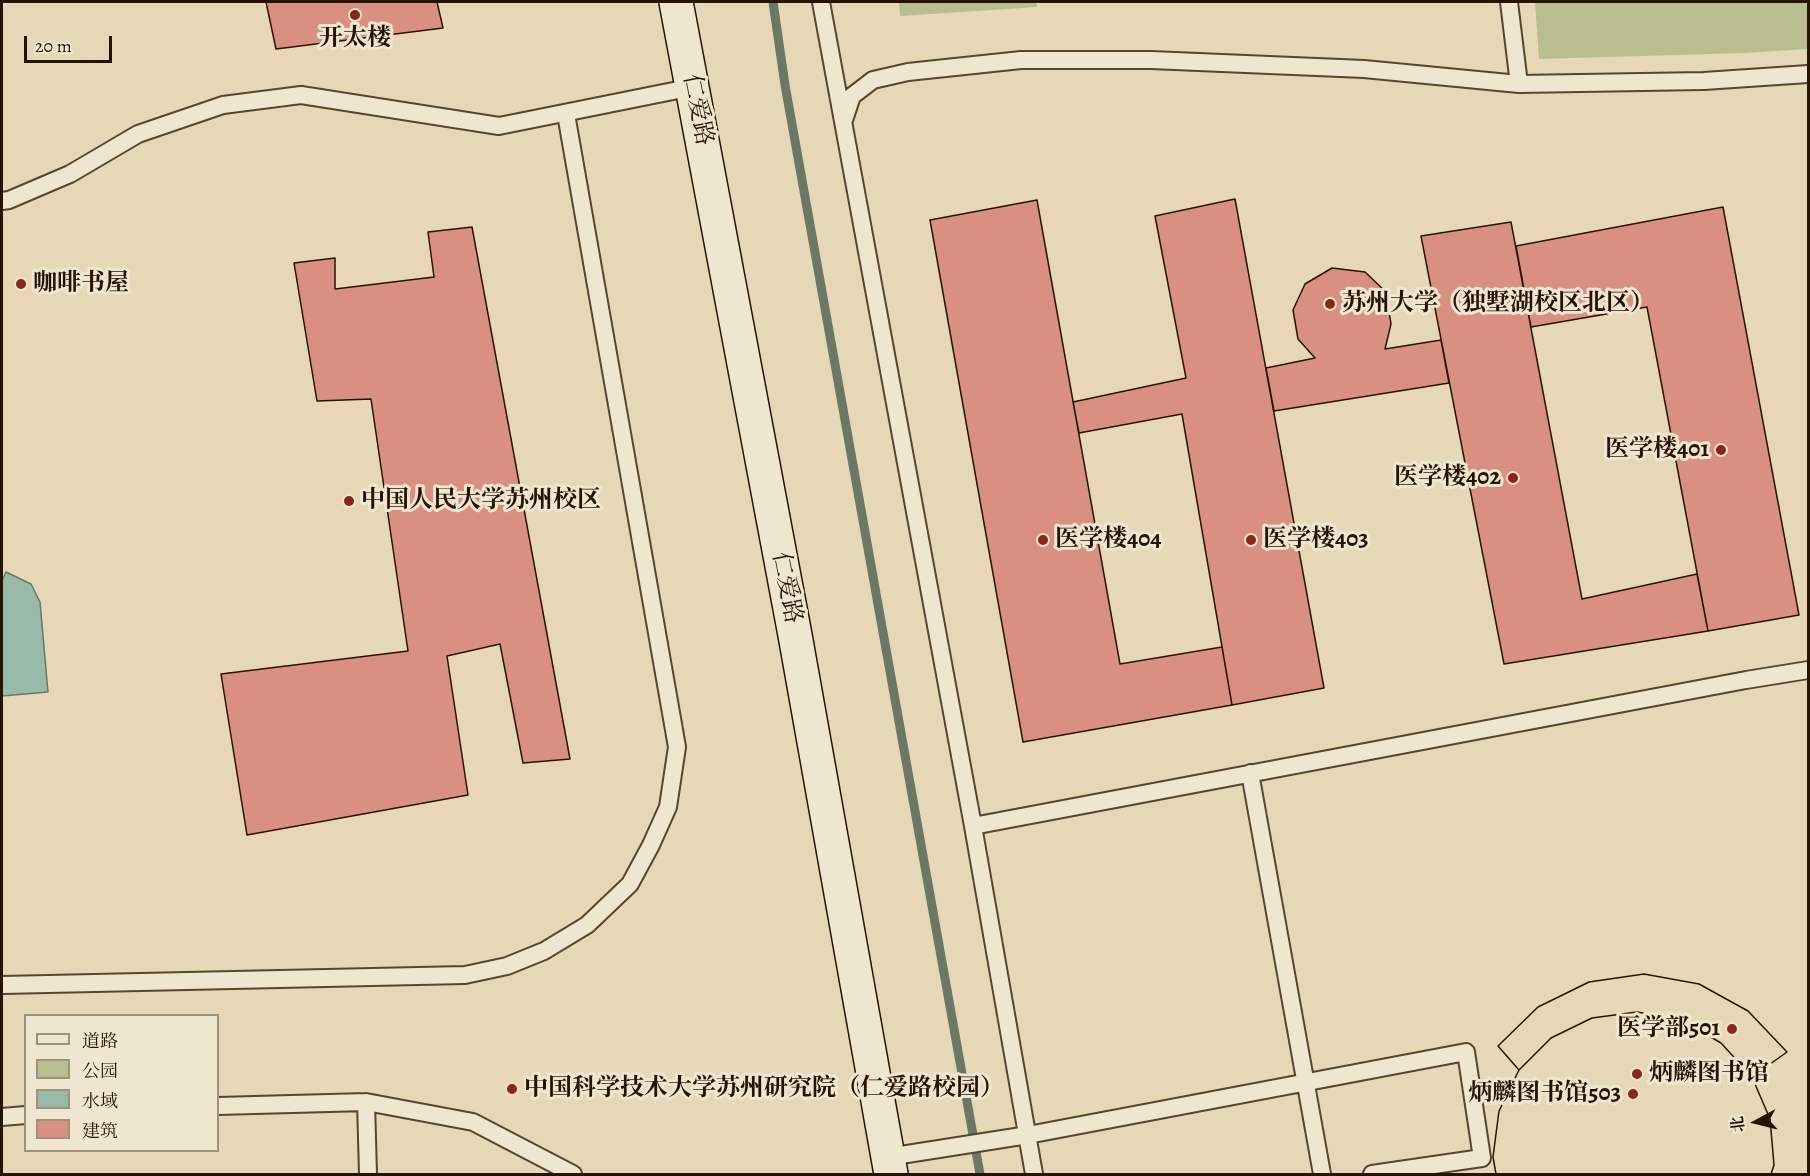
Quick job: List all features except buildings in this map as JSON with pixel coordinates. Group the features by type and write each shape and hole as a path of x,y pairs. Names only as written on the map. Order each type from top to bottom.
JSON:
{"main road":[{"name":"仁爱路","path":"676,2 795,635 889,1166"}],"lane":[{"path":"821,2 973,826 1034,1174"},
{"path":"1509,2 1519,84"},
{"path":"843,124 852,96 873,80 908,72 1021,60 1151,60 1364,69 1519,84 1704,81 1809,74"},
{"path":"2,201 70,174 138,134 223,105 301,95 499,126 693,87"},
{"path":"2,986 465,975 507,966 544,951 587,924 630,884 668,807 677,747 566,114"},
{"path":"973,826 1734,682 1809,670"},
{"path":"1250,773 1322,1174"},
{"path":"889,1166 955,1146 1028,1135 1466,1052 1482,1158 1372,1174"},
{"path":"219,1106 366,1102 473,1122 573,1174"},
{"path":"366,1102 368,1174"},
{"path":"2,1117 24,1115"}],"green space":[{"path":"899,2 1036,2 1037,7 900,16"},
{"path":"1535,2 1808,2 1808,49 1539,59"}],"water":[{"path":"6,572 31,584 40,602 48,692 2,696 2,581"}],"waterway":[{"path":"773,2 785,85 980,1174"}],"place":[{"name":"开太楼","path":"355,15"},
{"name":"咖啡书屋","path":"21,284"},
{"name":"苏州大学（独墅湖校区北区）","path":"1330,304"},
{"name":"医学楼401","path":"1721,450"},
{"name":"医学楼402","path":"1513,478"},
{"name":"中国人民大学苏州校区","path":"349,501"},
{"name":"医学楼404","path":"1043,540"},
{"name":"医学楼403","path":"1251,540"},
{"name":"医学部501","path":"1732,1029"},
{"name":"炳麟图书馆","path":"1637,1074"},
{"name":"中国科学技术大学苏州研究院（仁爱路校园）","path":"512,1089"},
{"name":"炳麟图书馆503","path":"1633,1094"}]}
